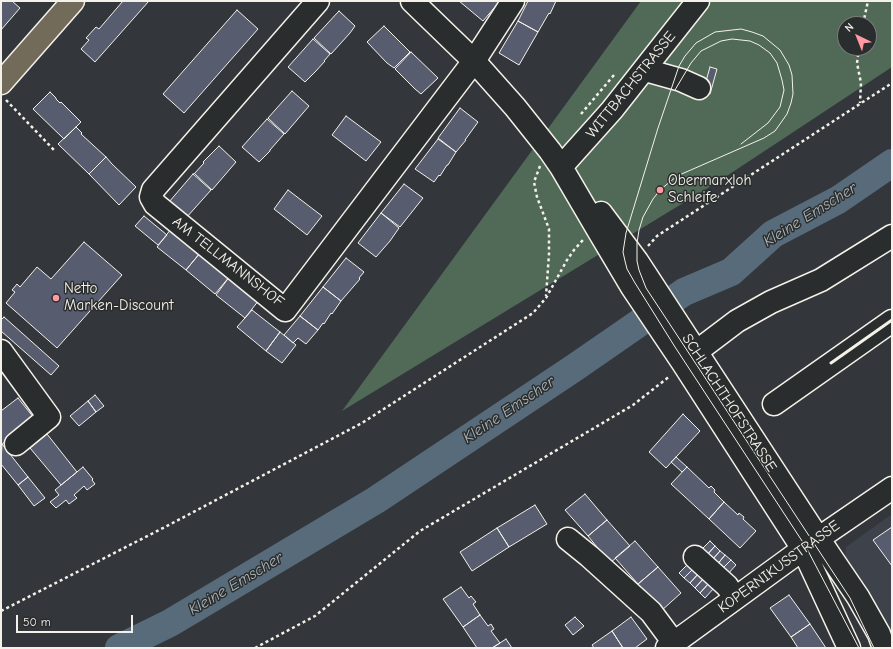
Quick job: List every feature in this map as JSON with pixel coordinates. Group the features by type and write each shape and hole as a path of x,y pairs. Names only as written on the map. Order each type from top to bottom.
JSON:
{"main road":[{"path":"1,83 73,1"}],"street":[{"name":"AM TELLMANNSHOF","path":"318,1 152,190 151,197 155,204 285,310 474,61"},
{"name":"SCHLACHTHOFSTRASSE","path":"412,1 474,61 515,107 556,159 594,203 685,351 810,544 858,597 885,638"},
{"path":"474,61 513,1"},
{"name":"WITTBACHSTRASSE","path":"556,159 612,110 698,1"},
{"path":"645,70 681,80 699,88"},
{"name":"SCHLACHTHOFSTRASSE","path":"556,159 598,230 639,274"},
{"path":"685,351 771,302 821,280 892,236"},
{"path":"774,404 892,321"},
{"path":"1,351 49,417 16,444"},
{"name":"KOPERNIKUSSTRASSE","path":"671,646 810,544 892,488"},
{"path":"568,539 651,612 671,646"},
{"name":"SCHLACHTHOFSTRASSE","path":"810,544 849,648"},
{"path":"695,557 726,586 735,598"}],"path":[{"path":"865,16 868,1"},
{"path":"857,56 856,63 861,83 860,104"},
{"path":"639,274 657,236 892,83"},
{"path":"1,95 54,150"},
{"path":"546,298 549,229 536,196 534,182 538,169 556,159"},
{"path":"1,611 165,527 362,423 534,313 546,298 574,250 583,240 598,230"},
{"path":"255,648 315,616 420,531 633,405 673,374 685,351"}],"shaded area":[{"path":"892,514 892,636 845,557 846,547"}],"green space":[{"path":"641,1 892,1 892,67 716,183 342,411"}],"building":[{"path":"1,1 12,1 20,8 1,30"},
{"path":"123,1 149,1 95,62 81,49 89,40 86,38 96,27 99,29"},
{"path":"459,1 500,1 483,21"},
{"path":"528,1 556,1 550,14 549,13 538,32 518,21"},
{"path":"237,10 258,29 184,113 163,94"},
{"path":"339,11 355,26 331,54 314,38"},
{"path":"518,21 538,32 519,65 499,53"},
{"path":"384,26 410,52 394,68 387,63 367,42"},
{"path":"313,39 330,54 305,82 288,67"},
{"path":"411,52 438,78 421,94 395,69"},
{"path":"710,67 717,69 710,94 703,92"},
{"path":"292,91 309,106 285,134 268,118"},
{"path":"50,92 81,122 64,139 33,109"},
{"path":"460,108 478,122 456,152 438,138"},
{"path":"346,116 381,142 366,161 332,135"},
{"path":"267,119 284,134 259,162 242,147"},
{"path":"76,127 82,133 81,134 106,157 89,174 58,144"},
{"path":"438,139 456,152 440,176 439,175 434,182 415,169"},
{"path":"219,146 236,162 212,190 194,173"},
{"path":"106,157 136,187 119,205 89,174"},
{"path":"193,174 211,190 186,218 169,202"},
{"path":"404,184 423,198 400,227 381,213"},
{"path":"288,190 322,216 307,235 274,209"},
{"path":"381,213 399,228 376,257 358,243"},
{"path":"144,216 167,235 158,245 135,226"},
{"path":"171,229 200,253 186,270 157,247"},
{"name":"Netto Marken-Discount","path":"84,242 122,275 57,348 6,303 15,292 12,290 17,284 20,287 37,267 51,279"},
{"path":"200,253 230,276 215,294 186,270"},
{"path":"346,258 364,272 359,278 360,279 341,301 323,287"},
{"path":"230,276 259,300 245,318 216,295"},
{"path":"323,287 341,301 318,330 300,316"},
{"path":"252,310 280,332 266,351 237,327"},
{"path":"300,316 318,330 306,344 298,338 293,343 284,335"},
{"path":"4,317 59,366 51,375 1,331 1,320"},
{"path":"280,332 296,345 282,363 266,351"},
{"path":"95,395 104,406 96,412 88,401"},
{"path":"18,398 34,418 1,445 1,411"},
{"path":"88,401 96,412 79,426 70,416"},
{"path":"683,414 700,431 666,468 649,452"},
{"path":"47,434 77,472 61,485 30,448"},
{"path":"2,444 28,477 18,485 1,464"},
{"path":"676,457 687,467 682,472 671,462"},
{"path":"83,467 93,479 92,480 95,484 87,490 84,486 74,495 77,498 69,504 66,500 56,508 50,502 59,495 55,490"},
{"path":"687,467 709,488 711,486 715,490 714,492 724,502 709,519 671,484"},
{"path":"28,477 45,498 34,506 18,485"},
{"path":"585,494 607,520 588,536 565,510"},
{"path":"724,502 738,515 739,513 744,517 743,519 756,531 740,548 709,519"},
{"path":"535,505 547,524 509,547 497,528"},
{"path":"607,520 630,546 610,563 588,536"},
{"path":"892,527 892,566 873,540"},
{"path":"497,528 509,547 472,571 460,552"},
{"path":"635,541 658,567 638,584 615,558"},
{"path":"710,541 715,546 706,556 700,551"},
{"path":"715,546 720,551 711,561 706,556"},
{"path":"720,551 725,555 716,566 711,561"},
{"path":"725,555 731,560 721,570 716,566"},
{"path":"731,560 736,565 727,575 721,570"},
{"path":"688,564 694,568 684,578 679,573"},
{"path":"658,567 681,593 661,611 638,584"},
{"path":"694,568 699,573 690,583 684,578"},
{"path":"699,573 704,578 695,588 690,583"},
{"path":"704,578 709,583 700,593 695,588"},
{"path":"709,583 714,588 705,598 700,593"},
{"path":"461,587 469,598 471,596 476,602 473,604 480,615 463,627 443,599"},
{"path":"789,595 810,624 791,637 770,608"},
{"path":"480,615 488,626 491,624 494,629 491,631 500,643 492,648 477,648 463,627"},
{"path":"575,617 584,626 573,635 565,625"},
{"path":"631,617 647,639 635,648 623,648 612,631"},
{"path":"810,624 826,648 798,648 791,637"},
{"path":"612,631 623,648 594,648 592,645"},
{"path":"506,639 512,648 492,648 500,643"}],"waterway":[{"name":"Kleine Emscher","path":"119,648 170,623 376,500 574,368 684,292 731,272 773,234 838,200 892,163"}],"tram line":[{"path":"859,648 806,547 675,347 635,283 627,269 625,261 623,252 626,233 658,128 679,66 696,43 715,32 741,29 752,32 763,36 780,50 789,65 792,75 793,94 791,103 787,114 775,131 764,138 677,176 660,190 643,217 639,230 637,243 637,261 639,270 646,288 850,598 874,648"},
{"path":"675,90 691,63 701,51 721,41 732,39 750,41 759,45 770,53 777,63 784,90 780,107 768,123 741,144"}],"railway":[{"path":"831,363 892,320"}],"place":[{"name":"Obermarxloh Schleife","path":"660,190"},
{"name":"Netto Marken-Discount","path":"56,298"}]}
